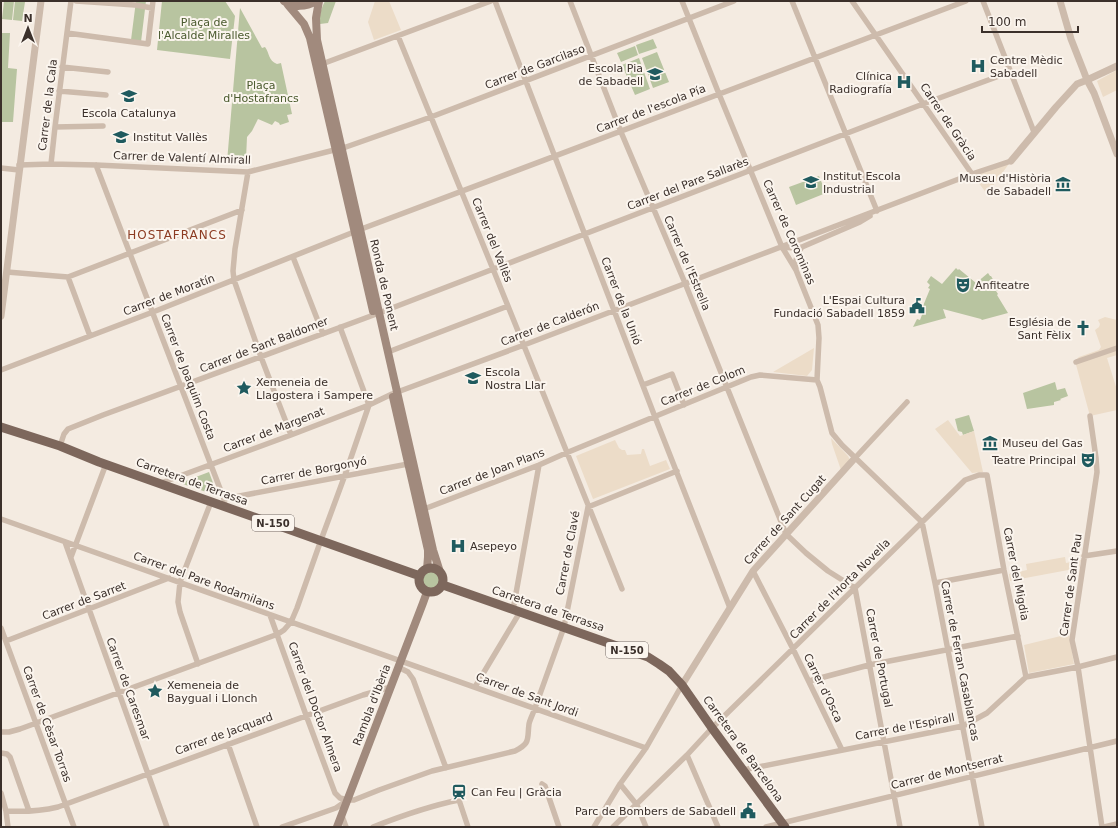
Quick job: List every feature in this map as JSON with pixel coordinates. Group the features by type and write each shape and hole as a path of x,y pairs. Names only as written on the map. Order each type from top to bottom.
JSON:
{"main road":[{"path":"286,3 296,6 305,6 316,1"},
{"name":"Ronda de Ponent","path":"319,1 315,25 338,150"},
{"name":"Ronda de Ponent","path":"286,3 304,24 308,32 338,150 395,393 440,572"},
{"name":"Ronda de Ponent","path":"376,314 388,352 408,464 428,550 428,557 423,572"},
{"name":"Carretera de Terrassa","path":"1,427 60,446 211,502 225,503 321,540 423,572"},
{"path":"433,569 440,572 443,579 443,585 437,591 428,592 423,590 420,585 423,572 433,569"},
{"name":"Carretera de Terrassa","path":"443,585 648,657 669,671 682,685"},
{"name":"Rambla d'Ibèria","path":"338,827 399,664 428,592"},
{"name":"Carretera de Barcelona","path":"682,685 783,825"}],"street":[{"path":"1,316 41,1"},
{"name":"Carrer de la Cala","path":"51,164 71,1"},
{"path":"76,1 136,5 152,8"},
{"path":"67,33 148,44 153,1"},
{"path":"322,64 491,1"},
{"name":"Carrer de la Unió","path":"495,1 554,157 730,608"},
{"name":"Carrer de l'Estrella","path":"570,1 621,132 728,387 786,534"},
{"name":"Carrer de Corominas","path":"682,1 782,247 796,270 818,325 819,338 817,380"},
{"name":"Carrer de Garcilaso","path":"338,150 431,117 734,1"},
{"path":"792,1 877,211"},
{"name":"Carrer de Gràcia","path":"852,1 972,174"},
{"name":"Carrer de l'escola Pía","path":"343,237 966,1"},
{"path":"983,1 1034,132"},
{"path":"1060,1 1071,39 1087,80 1094,93 1117,154"},
{"name":"Carrer del Vallès","path":"398,36 622,589"},
{"path":"1011,161 1034,132 1077,84 1117,66"},
{"path":"62,67 108,72"},
{"name":"Carrer del Pare Sallarès","path":"376,314 1010,72"},
{"path":"59,91 106,95"},
{"path":"55,127 103,126"},
{"name":"Carrer de Valentí Almirall","path":"1,168 19,168 51,164 248,172 338,150"},
{"name":"Carrer de Calderón","path":"395,393 972,174 1011,161"},
{"name":"Carrer de Joaquim Costa","path":"96,165 225,503"},
{"path":"248,172 235,248 233,271 234,280 261,357 291,435"},
{"path":"7,272 66,277 242,210"},
{"name":"Carrer de Calderón","path":"782,247 802,247 860,222 877,211"},
{"name":"Carrer de Moratín","path":"1,370 343,237"},
{"path":"796,270 798,253 802,247"},
{"path":"293,256 323,334"},
{"path":"66,277 90,336"},
{"path":"388,352 508,306"},
{"name":"Carrer de Sant Baldomer","path":"60,446 64,434 68,429 376,314"},
{"path":"1,732 9,732 36,723 278,634 291,622 345,476 369,405 340,327"},
{"path":"1076,362 1117,348"},
{"path":"643,385 672,374 684,405"},
{"name":"Carrer de Colom","path":"566,452 751,377 760,375 817,380"},
{"path":"817,380 832,433 855,458 922,522"},
{"name":"Carrer de Margenat","path":"161,483 369,405 395,393"},
{"name":"Carrer de Sant Cugat","path":"682,685 753,571 906,402"},
{"name":"Carrer de Sant Pau","path":"1090,416 1097,472 1072,640 1078,667 1103,827"},
{"name":"Carrer de Joan Plans","path":"424,509 538,465 566,452"},
{"path":"71,557 106,464"},
{"name":"Carrer de Borgonyó","path":"225,503 345,476 408,464"},
{"path":"475,687 516,611 538,465"},
{"path":"588,507 677,471"},
{"name":"Carrer de l'Horta Novella","path":"613,827 637,805 712,728 964,480 979,475 987,475"},
{"name":"Carrer del Migdia","path":"987,475 1004,570 1026,677"},
{"path":"198,664 178,602 180,582 211,502"},
{"name":"Carrer de Clavé","path":"446,768 515,751 523,748 528,742 530,720 564,628 588,507"},
{"name":"Carrer del Pare Rodamilans","path":"1,519 291,622 399,664"},
{"name":"Carrer de Ferran Casablancas","path":"922,522 982,827"},
{"path":"786,534 828,571 855,588"},
{"name":"Carrer de Caresmar","path":"65,542 167,827"},
{"path":"1084,556 1117,551"},
{"path":"935,583 1004,570"},
{"name":"Carrer d'Osca","path":"753,571 842,750"},
{"name":"Carrer de Sarret","path":"6,641 170,578"},
{"name":"Carrer de Portugal","path":"855,588 900,827"},
{"name":"Carrer del Doctor Almera","path":"270,615 335,793 340,798 348,800"},
{"name":"Carrer de Cèsar Torras","path":"1,628 74,827"},
{"path":"809,681 869,664 1018,636"},
{"path":"1026,677 1078,667 1117,657"},
{"path":"282,827 336,808 348,800 354,800 432,771 446,768 413,679 399,664"},
{"name":"Carrer de Sant Jordi","path":"399,664 475,687 646,748"},
{"name":"Carrer de l'Espirall","path":"743,770 963,726 987,713 1026,677"},
{"path":"594,827 620,784 646,748 682,685"},
{"name":"Carrer de Jacquard","path":"6,811 29,811 51,808 65,804 306,715 391,687"},
{"name":"Carrer de Montserrat","path":"766,827 783,825 972,776 1117,741"},
{"path":"228,744 257,827"},
{"path":"1,753 7,754 10,757 29,811"},
{"path":"687,755 718,827"},
{"path":"542,784 545,786 559,827"},
{"path":"620,784 637,805 646,827"},
{"path":"1,793 6,811 8,827"},
{"path":"373,827 436,805 459,800 468,827"},
{"path":"342,816 346,827"},
{"path":"1103,827 1117,824"}],"green space":[{"path":"4,1 14,1 12,20 2,19"},
{"path":"15,1 25,2 22,21 13,20"},
{"path":"136,1 146,1 141,42 131,40"},
{"name":"Plaça de l'Alcalde Miralles","path":"162,1 225,1 235,16 230,59 157,50"},
{"path":"325,1 336,1 328,23 320,24 322,7"},
{"name":"Plaça d'Hostafrancs","path":"240,8 262,48 265,47 274,62 277,64 281,63 292,114 287,115 289,122 280,125 275,121 272,125 258,119 247,137 246,159 227,162"},
{"path":"1,33 10,33 8,68 17,69 13,122 1,122"},
{"path":"653,39 657,48 639,54 636,45"},
{"path":"635,46 638,55 621,62 617,53"},
{"path":"657,52 669,82 653,88 642,58"},
{"path":"639,58 650,89 635,95 622,65"},
{"path":"819,176 826,193 796,205 789,187"},
{"path":"956,268 976,283 988,273 999,290 996,291 998,294 997,295 1008,313 982,320 943,309 946,318 913,327 917,319 920,320 925,307 923,306 930,289 928,288 930,285 927,282 931,276 942,284"},
{"path":"1055,382 1057,390 1065,388 1068,396 1054,402 1054,405 1027,409 1023,393"},
{"path":"969,415 974,431 963,435 962,432 958,431 955,419"},
{"path":"209,472 216,491 215,495 180,483"},
{"path":"431,569 440,572 443,581 440,590 431,593 422,590 419,581 422,572"}],"shaded area":[{"path":"375,1 389,1 401,30 374,40 368,22"},
{"path":"1117,70 1117,90 1103,97 1097,81"},
{"path":"1011,161 987,194 972,174"},
{"path":"1105,317 1117,320 1117,355 1107,358 1117,390 1117,410 1090,416 1075,361 1079,357 1099,350 1101,347 1095,330 1100,324 1098,320"},
{"path":"814,348 812,370 807,376 773,372"},
{"path":"948,420 960,436 974,431 983,472 972,473 935,429"},
{"path":"831,438 850,460 841,470 832,444"},
{"path":"615,440 619,448 625,450 627,455 641,454 642,449 644,449 650,466 666,460 670,469 593,499 576,456"},
{"path":"1065,557 1066,563 1081,560 1079,568 1010,581 1009,574 1027,570 1026,564"},
{"path":"1069,634 1074,664 1029,673 1024,645"}],"place":[{"name":"Centre Mèdic Sabadell","path":"978,66"},
{"name":"Escola Pia de Sabadell","path":"655,74"},
{"name":"Clínica Radiografía","path":"904,82"},
{"name":"Escola Catalunya","path":"129,96"},
{"name":"Institut Vallès","path":"121,137"},
{"name":"Institut Escola Industrial","path":"811,182"},
{"name":"Museu d'Història de Sabadell","path":"1063,184"},
{"name":"Anfiteatre","path":"963,285"},
{"name":"L'Espai Cultura Fundació Sabadell 1859","path":"917,306"},
{"name":"Església de Sant Fèlix","path":"1083,328"},
{"name":"Escola Nostra Llar","path":"473,378"},
{"name":"Xemeneia de Llagostera i Sampere","path":"244,388"},
{"name":"Museu del Gas","path":"990,443"},
{"name":"Teatre Principal","path":"1088,460"},
{"name":"Asepeyo","path":"458,546"},
{"name":"Xemeneia de Baygual i Llonch","path":"155,691"},
{"name":"Can Feu | Gràcia","path":"459,792"},
{"name":"Parc de Bombers de Sabadell","path":"748,811"}],"district":[{"name":"HOSTAFRANCS","path":"177,235"}]}
